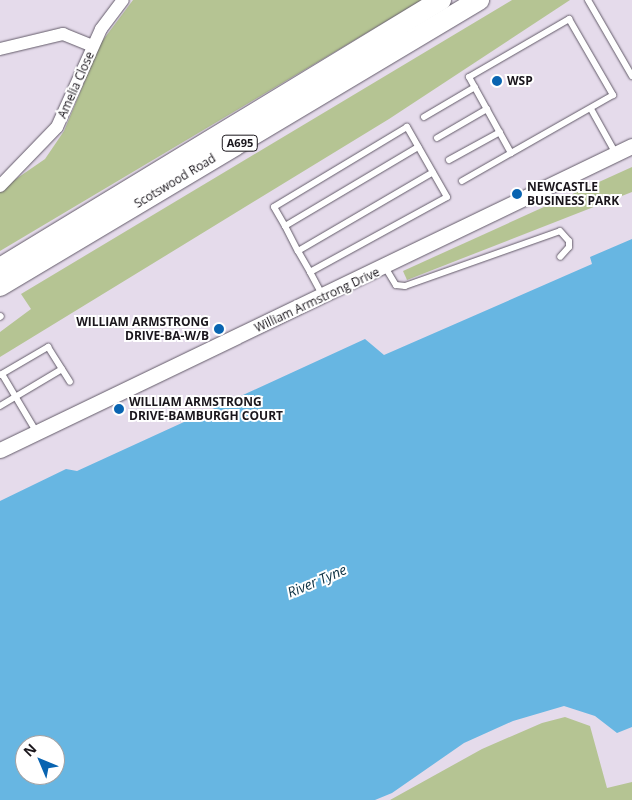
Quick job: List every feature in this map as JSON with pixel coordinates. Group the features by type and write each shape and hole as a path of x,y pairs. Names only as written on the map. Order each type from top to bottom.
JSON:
{"main road":[{"name":"Scotswood Road","path":"0,268 441,0"},
{"name":"Scotswood Road","path":"0,286 479,0"}],"street":[{"name":"Amelia Close","path":"0,186 56,127 101,29 123,0"},
{"path":"0,50 63,34 94,46"},
{"name":"William Armstrong Drive","path":"0,450 385,267 632,146"}],"lane":[{"path":"588,0 632,76"},
{"path":"462,181 613,95 569,19 470,77 511,153"},
{"path":"424,117 475,87"},
{"path":"437,138 487,109"},
{"path":"591,109 616,155"},
{"path":"310,272 447,197 407,127 278,202 274,207 322,296"},
{"path":"449,160 500,132"},
{"path":"284,226 418,148"},
{"path":"298,251 433,172"},
{"path":"385,267 396,285 405,286 560,231 569,241 569,247 560,257"},
{"path":"37,433 1,374 48,347 70,382"},
{"path":"0,406 62,369"}],"green space":[{"path":"133,0 422,0 0,251 0,190 45,159 64,131 100,44"},
{"path":"512,0 570,0 389,119 0,357 0,332 31,309 21,294"},
{"path":"632,167 632,192 407,280 403,271"},
{"path":"565,717 590,726 607,788 632,782 632,800 390,800 482,749 542,723"}],"water":[{"name":"River Tyne","path":"632,239 632,727 617,733 595,716 564,706 513,721 464,743 392,793 375,800 0,800 0,501 66,469 77,471 365,339 384,355 592,264 590,257"}],"place":[{"name":"WSP","path":"497,81"},
{"name":"NEWCASTLE BUSINESS PARK","path":"517,194"},
{"name":"WILLIAM ARMSTRONG DRIVE-BA-W/B","path":"219,329"},
{"name":"WILLIAM ARMSTRONG DRIVE-BAMBURGH COURT","path":"119,409"}]}
